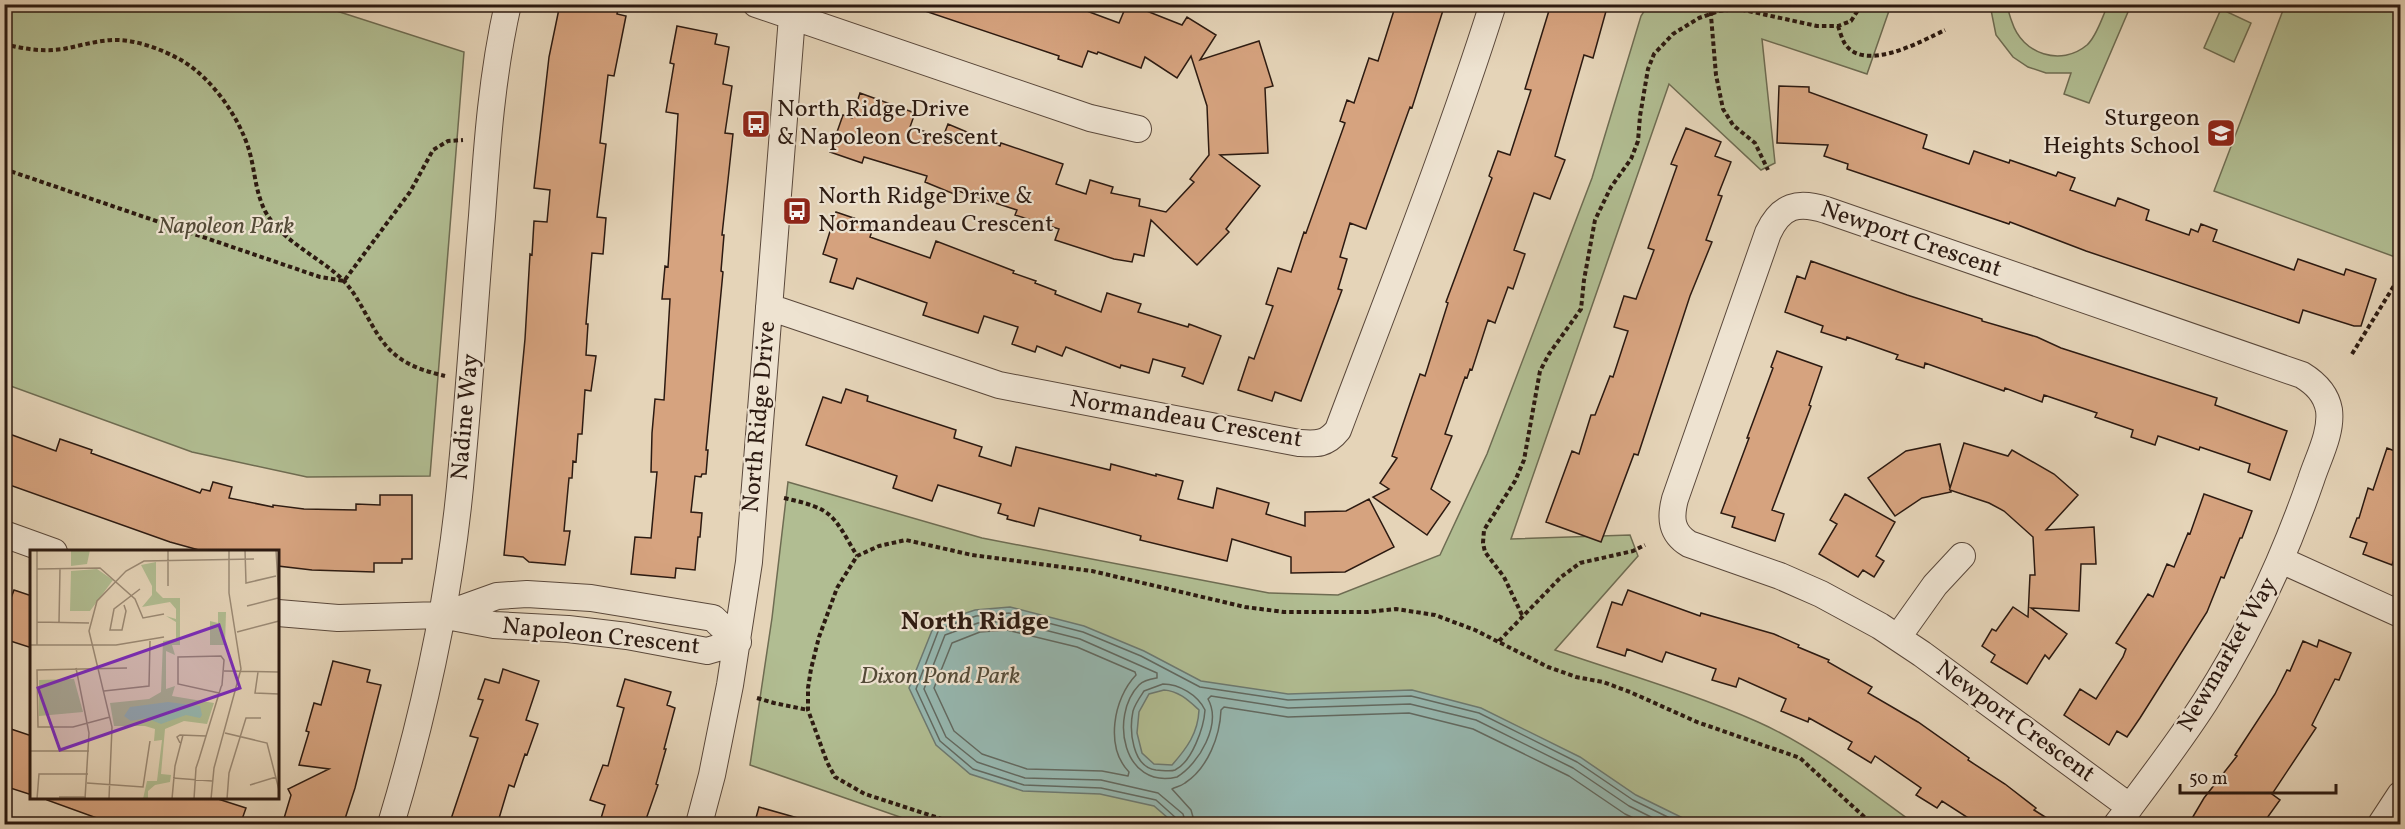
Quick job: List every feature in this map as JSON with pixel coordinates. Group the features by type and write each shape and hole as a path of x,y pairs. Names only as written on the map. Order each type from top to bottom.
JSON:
{"street":[{"name":"Nadine Way","path":"391,825 413,746 454,544 490,109 508,4"},
{"path":"756,4 793,11 1090,118 1138,129"},
{"name":"Normandeau Crescent","path":"769,307 999,385 1299,443 1317,444 1329,441 1338,430 1429,189 1462,101 1493,4"},
{"name":"North Ridge Drive","path":"699,825 712,775 738,642 749,562 793,11"},
{"name":"Newport Crescent","path":"2124,816 1898,638 1862,615 1802,586 1681,539 1672,522 1675,500 1768,233 1777,216 1794,206 1826,210 2302,375 2317,386 2325,398 2329,424 2281,560"},
{"path":"4,534 48,550"},
{"path":"1898,638 1935,585 1962,556"},
{"name":"Newmarket Way","path":"2124,816 2178,743 2221,675 2259,607 2281,560 2400,614"},
{"name":"Napoleon Crescent","path":"279,613 347,618 441,615 497,596 527,594 591,598 713,618 738,642"},
{"path":"2381,825 2400,795"}],"path":[{"path":"1710,4 1718,93 1722,109 1733,125 1755,143 1768,170"},
{"path":"1522,615 1509,584 1485,552 1484,530 1515,481 1524,459 1540,371 1581,309 1595,220 1611,187 1631,159 1638,141 1640,116 1651,60 1660,45 1673,34 1710,14 1739,9 1818,26 1838,26 1851,21 1862,4"},
{"path":"1838,26 1845,43 1864,56 1890,53 1945,30"},
{"path":"4,44 47,51 113,40 160,50 183,61 204,78 233,115 249,150 258,194 266,213 297,244 344,281 380,339 392,352 408,364 445,376"},
{"path":"344,281 410,192 433,150 448,141 463,140"},
{"path":"4,169 320,277 344,281"},
{"path":"2352,354 2400,276"},
{"path":"783,498 814,505 825,511 836,520 856,556"},
{"path":"957,825 865,794 836,777 826,762 808,710 808,688 819,637 837,588 856,556 879,546 906,540 972,555 1101,573 1245,608 1284,612 1368,612 1396,609 1435,615 1498,641 1548,667 1576,677 1603,682 1697,723 1800,758 1872,825"},
{"path":"1498,641 1561,576 1580,563 1646,545"},
{"path":"757,698 808,710"}],"green space":[{"name":"Napoleon Park","path":"5,5 318,5 464,52 430,476 307,477 192,452 5,384"},
{"name":"Dixon Pond Park","path":"1648,5 1891,5 1867,74 1762,39 1775,163 1761,170 1669,84 1511,539 1630,535 1638,556 1555,650 1682,693 1779,732 1858,782 1915,824 920,824 750,765 772,618 788,482 982,538 1269,593 1338,595 1440,555 1487,454 1592,178 1641,16"},
{"path":"1990,5 2009,5 2012,22 2024,42 2033,49 2054,56 2077,52 2087,45 2096,32 2108,5 2131,5 2089,103 2064,94 2071,73 2046,73 2028,67 2013,57 1996,35"},
{"path":"2285,5 2400,5 2400,251 2398,258 2214,191"},
{"path":"2221,9 2251,23 2234,62 2204,48"}],"water":[{"path":"1010,607 1084,626 1144,651 1201,681 1288,694 1412,690 1481,708 1580,757 1636,795 1693,823 1701,824 1175,824 1154,806 1100,794 1023,791 970,774 936,745 909,688 935,623 975,610","holes":["1164,690 1183,697 1199,710 1191,740 1172,765 1154,764 1142,753 1137,733 1139,712 1149,694"]}],"building":[{"path":"560,4 619,4 617,14 626,16 614,76 608,75 600,143 606,144 597,217 606,218 603,254 592,253 586,324 588,324 586,355 596,356 591,391 585,390 582,434 578,434 576,462 573,461 572,478 569,478 564,531 570,531 565,565 529,562 523,557 504,555 534,221 547,222 550,190 534,188 549,57"},
{"path":"913,4 1068,4 1119,23 1129,4 1182,25 1187,17 1216,35 1200,60 1259,41 1273,86 1265,88 1268,153 1220,155 1260,186 1226,229 1229,232 1197,265 1151,220 1144,256 1134,254 1132,262 1114,259 1055,240 1059,229 1015,215 1017,210 955,190 954,194 925,182 927,176 864,157 862,163 830,152 843,115 852,118 860,93 915,113 910,127 943,137 948,124 1000,146 1001,143 1063,164 1056,184 1086,194 1090,180 1113,187 1111,193 1140,199 1139,206 1166,212 1194,182 1190,179 1209,155 1207,106 1191,56 1177,78 1145,57 1141,68 1098,52 1097,54 1088,51 1082,67 1058,59 1059,56 913,7"},
{"path":"1396,4 1445,4 1412,108 1410,107 1366,229 1350,223 1340,257 1347,259 1338,289 1342,290 1301,401 1275,392 1272,401 1238,390 1249,357 1254,359 1273,306 1266,304 1278,268 1291,272 1345,123 1340,121 1347,100 1354,103 1369,58 1378,61"},
{"path":"1551,4 1608,4 1593,58 1584,55 1555,156 1565,160 1550,199 1534,193 1514,250 1525,254 1513,289 1508,287 1495,323 1488,320 1472,370 1470,369 1467,378 1465,377 1445,434 1452,436 1431,489 1450,502 1427,535 1373,497 1389,489 1380,483 1397,458 1392,456 1420,374 1425,376 1448,303 1446,302 1492,178 1489,176 1498,151 1510,155 1531,90 1525,89"},
{"path":"677,26 717,34 715,44 729,47 723,84 732,86 725,133 733,134 722,235 724,235 721,271 723,272 706,450 708,450 706,474 702,474 701,477 695,476 691,512 702,513 700,537 698,537 695,570 676,568 675,578 631,574 635,537 651,538 657,472 651,472 655,399 664,400 670,299 662,299 665,266 668,267 678,114 666,112 674,64 670,63"},
{"path":"1779,86 1809,87 1809,92 1927,135 1923,148 1969,164 1974,151 2009,163 2010,160 2056,176 2058,172 2075,178 2070,190 2115,206 2118,198 2149,210 2146,220 2189,235 2191,229 2198,232 2201,224 2217,230 2213,241 2294,270 2298,259 2344,275 2346,269 2376,279 2361,326 2354,326 2303,310 2299,323 2086,251 2010,222 2009,224 1847,169 1848,164 1824,156 1828,145 1777,143"},
{"path":"1686,128 1721,142 1715,156 1731,162 1718,195 1722,196 1706,240 1712,242 1690,296 1638,455 1634,454 1601,542 1546,522 1572,451 1579,454 1591,415 1595,415 1610,376 1613,377 1628,331 1614,327 1624,296 1636,299 1654,250 1648,248 1677,166 1671,164"},
{"path":"836,212 874,225 870,237 930,258 936,241 1014,271 1013,273 1056,291 1055,294 1101,312 1107,293 1141,304 1138,312 1188,327 1189,324 1221,336 1203,384 1182,376 1185,368 1153,359 1149,373 1121,365 1120,368 1066,347 1062,356 1037,346 1035,352 1012,344 1018,327 984,316 978,333 923,315 927,303 857,278 853,289 830,282 837,259 823,254"},
{"path":"1811,261 1982,319 1982,321 2037,337 2061,348 2217,398 2215,405 2287,431 2270,480 2248,472 2250,464 2200,447 2199,450 2158,436 2155,445 2131,437 2133,430 2095,417 2097,413 2044,395 2042,402 1925,363 1924,368 1896,359 1898,355 1847,337 1846,340 1821,332 1823,326 1785,312 1797,276 1805,279"},
{"path":"1777,351 1822,367 1809,405 1811,406 1772,510 1784,514 1775,541 1732,527 1735,517 1721,513 1749,438 1747,438"},
{"path":"846,389 868,396 867,401 956,430 954,438 982,447 979,456 1011,466 1016,447 1110,470 1111,464 1183,481 1178,499 1213,508 1217,488 1269,503 1266,514 1305,526 1305,512 1346,511 1369,499 1394,547 1345,572 1291,573 1291,557 1232,539 1227,561 1140,540 1141,536 1039,508 1034,526 1007,519 1008,516 998,513 1001,504 938,485 932,501 893,488 897,476 806,445 823,397 841,403"},
{"path":"4,432 56,451 60,439 92,450 91,453 200,493 202,489 210,491 213,482 232,487 229,498 273,507 273,505 304,509 356,510 356,504 380,505 380,495 412,495 412,559 402,559 402,563 374,563 374,572 312,570 279,566 279,550 199,550 170,542 4,483"},
{"path":"1964,443 2008,456 2012,450 2054,474 2078,495 2046,530 2094,527 2096,564 2081,564 2079,611 2031,608 2067,634 2049,659 2045,655 2027,684 1991,662 1995,655 1982,646 1992,629 1996,631 2013,607 2028,617 2030,575 2035,575 2033,537 2004,511 1989,503 1950,490 1951,492 1922,498 1895,516 1868,478 1906,451 1940,444 1950,488"},
{"path":"2387,448 2400,453 2400,540 2392,565 2363,554 2367,543 2350,537 2357,518 2359,518 2368,488 2373,490"},
{"path":"1845,494 1895,522 1876,556 1884,561 1874,577 1863,570 1858,577 1819,554 1837,524 1830,520"},
{"path":"2204,494 2252,511 2242,538 2240,538 2224,578 2221,577 2207,612 2140,718 2127,737 2117,731 2109,745 2064,715 2080,689 2096,699 2123,657 2126,649 2116,643 2148,594 2153,597 2167,564 2174,567 2188,533 2190,534"},
{"path":"14,590 30,595 30,647 4,639 4,605 8,606"},
{"path":"1628,590 1700,616 1701,613 1774,634 1829,660 1828,662 1872,687 1868,693 1918,722 1969,758 1968,760 2005,784 2036,808 2034,810 2058,825 1979,825 1942,801 1937,808 1916,795 1921,788 1875,756 1871,763 1848,749 1852,742 1809,718 1808,722 1781,711 1786,699 1739,678 1736,687 1712,680 1716,669 1666,652 1662,662 1627,649 1625,656 1597,647 1612,602 1622,605"},
{"path":"2319,640 2351,653 2339,680 2335,679 2312,725 2316,728 2272,794 2280,800 2262,825 2188,825 2204,798 2237,756 2235,755 2275,694 2287,670 2290,671 2303,641 2317,647"},
{"path":"333,661 370,670 367,682 381,685 355,788 343,825 282,825 291,795 288,789 329,769 299,765 309,732 306,731 314,703 321,705"},
{"path":"503,669 539,681 526,720 538,724 514,787 509,785 497,825 449,825 478,738 470,736 483,700 478,699 485,679 499,683"},
{"path":"625,679 671,692 667,705 675,708 656,784 658,785 644,825 599,825 605,805 590,800 603,765 608,766 624,708 617,706"},
{"path":"11,729 30,735 30,794 4,786 4,748"},
{"path":"218,799 246,808 240,825 116,825 47,800"},
{"path":"759,807 805,820 804,825 754,825"}],"place":[{"name":"North Ridge Drive & Napoleon Crescent","path":"756,124"},
{"name":"Sturgeon Heights School","path":"2221,133"},
{"name":"North Ridge Drive & Normandeau Crescent","path":"797,211"}],"district":[{"name":"North Ridge","path":"975,622"}]}
